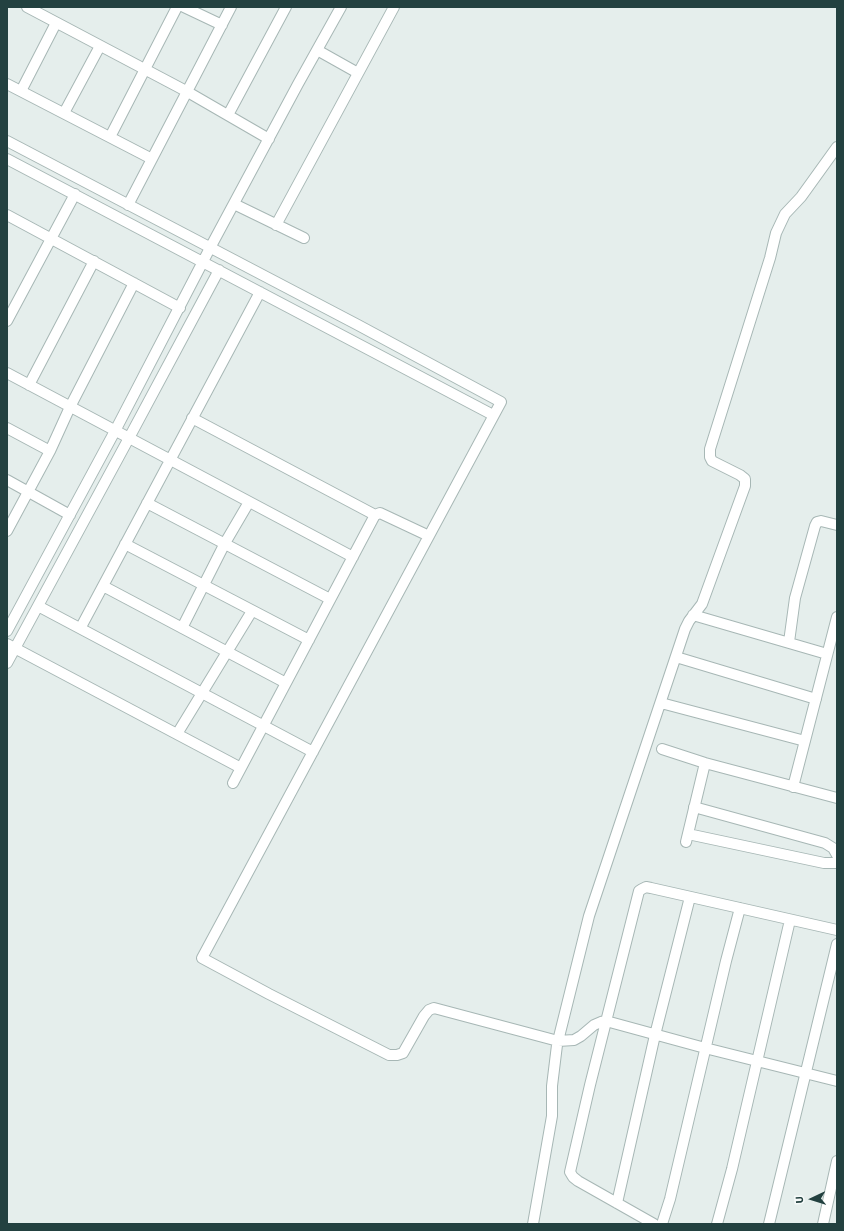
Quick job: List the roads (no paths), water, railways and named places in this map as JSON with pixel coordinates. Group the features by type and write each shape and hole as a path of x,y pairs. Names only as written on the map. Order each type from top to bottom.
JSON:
{"street":[{"path":"26,7 186,91 269,139"},
{"path":"110,137 177,7"},
{"path":"184,7 222,26"},
{"path":"128,205 231,7"},
{"path":"228,115 286,7"},
{"path":"7,631 115,431 210,248 341,7"},
{"path":"276,224 394,7"},
{"path":"21,91 56,23"},
{"path":"64,113 100,46"},
{"path":"317,50 358,74"},
{"path":"7,84 152,159"},
{"path":"7,141 501,402 202,958 268,994 389,1055 404,1053 424,1016 429,1010 434,1008 558,1041 574,1040 594,1025 606,1021 705,1048 837,1080"},
{"path":"532,1224 552,1116 552,1082 558,1041 592,904 685,629 693,615 702,604 745,486 745,480 740,475 712,461 710,457 710,449 768,265 776,233 786,214 801,197 837,147"},
{"path":"7,158 493,415"},
{"path":"7,321 75,194"},
{"path":"234,204 304,238"},
{"path":"8,217 51,238 180,308"},
{"path":"29,385 94,262"},
{"path":"7,663 11,646 38,606 130,438 219,270"},
{"path":"7,531 50,451 70,406 134,283"},
{"path":"81,627 260,292"},
{"path":"7,373 353,557"},
{"path":"192,418 375,516"},
{"path":"7,428 50,451"},
{"path":"7,480 70,514"},
{"path":"147,502 330,599"},
{"path":"182,628 248,502"},
{"path":"232,783 375,516 380,513 429,536"},
{"path":"788,642 795,598 814,526 817,522 821,521 837,525"},
{"path":"125,544 309,640"},
{"path":"103,586 286,683"},
{"path":"38,606 81,627 313,752"},
{"path":"177,734 252,611"},
{"path":"693,615 827,654"},
{"path":"793,787 837,617"},
{"path":"11,646 241,768"},
{"path":"676,657 816,699"},
{"path":"661,703 805,741"},
{"path":"662,749 705,763 837,798"},
{"path":"705,763 687,838 824,863 837,863"},
{"path":"694,807 825,844 833,848 837,855"},
{"path":"654,1224 578,1181 570,1172 588,1092 639,891 646,887 837,930"},
{"path":"617,1203 655,1035 690,897"},
{"path":"662,1224 670,1199 705,1048 740,908"},
{"path":"717,1224 732,1168 790,920"},
{"path":"769,1224 837,944"},
{"path":"823,1224 837,1161"}]}
